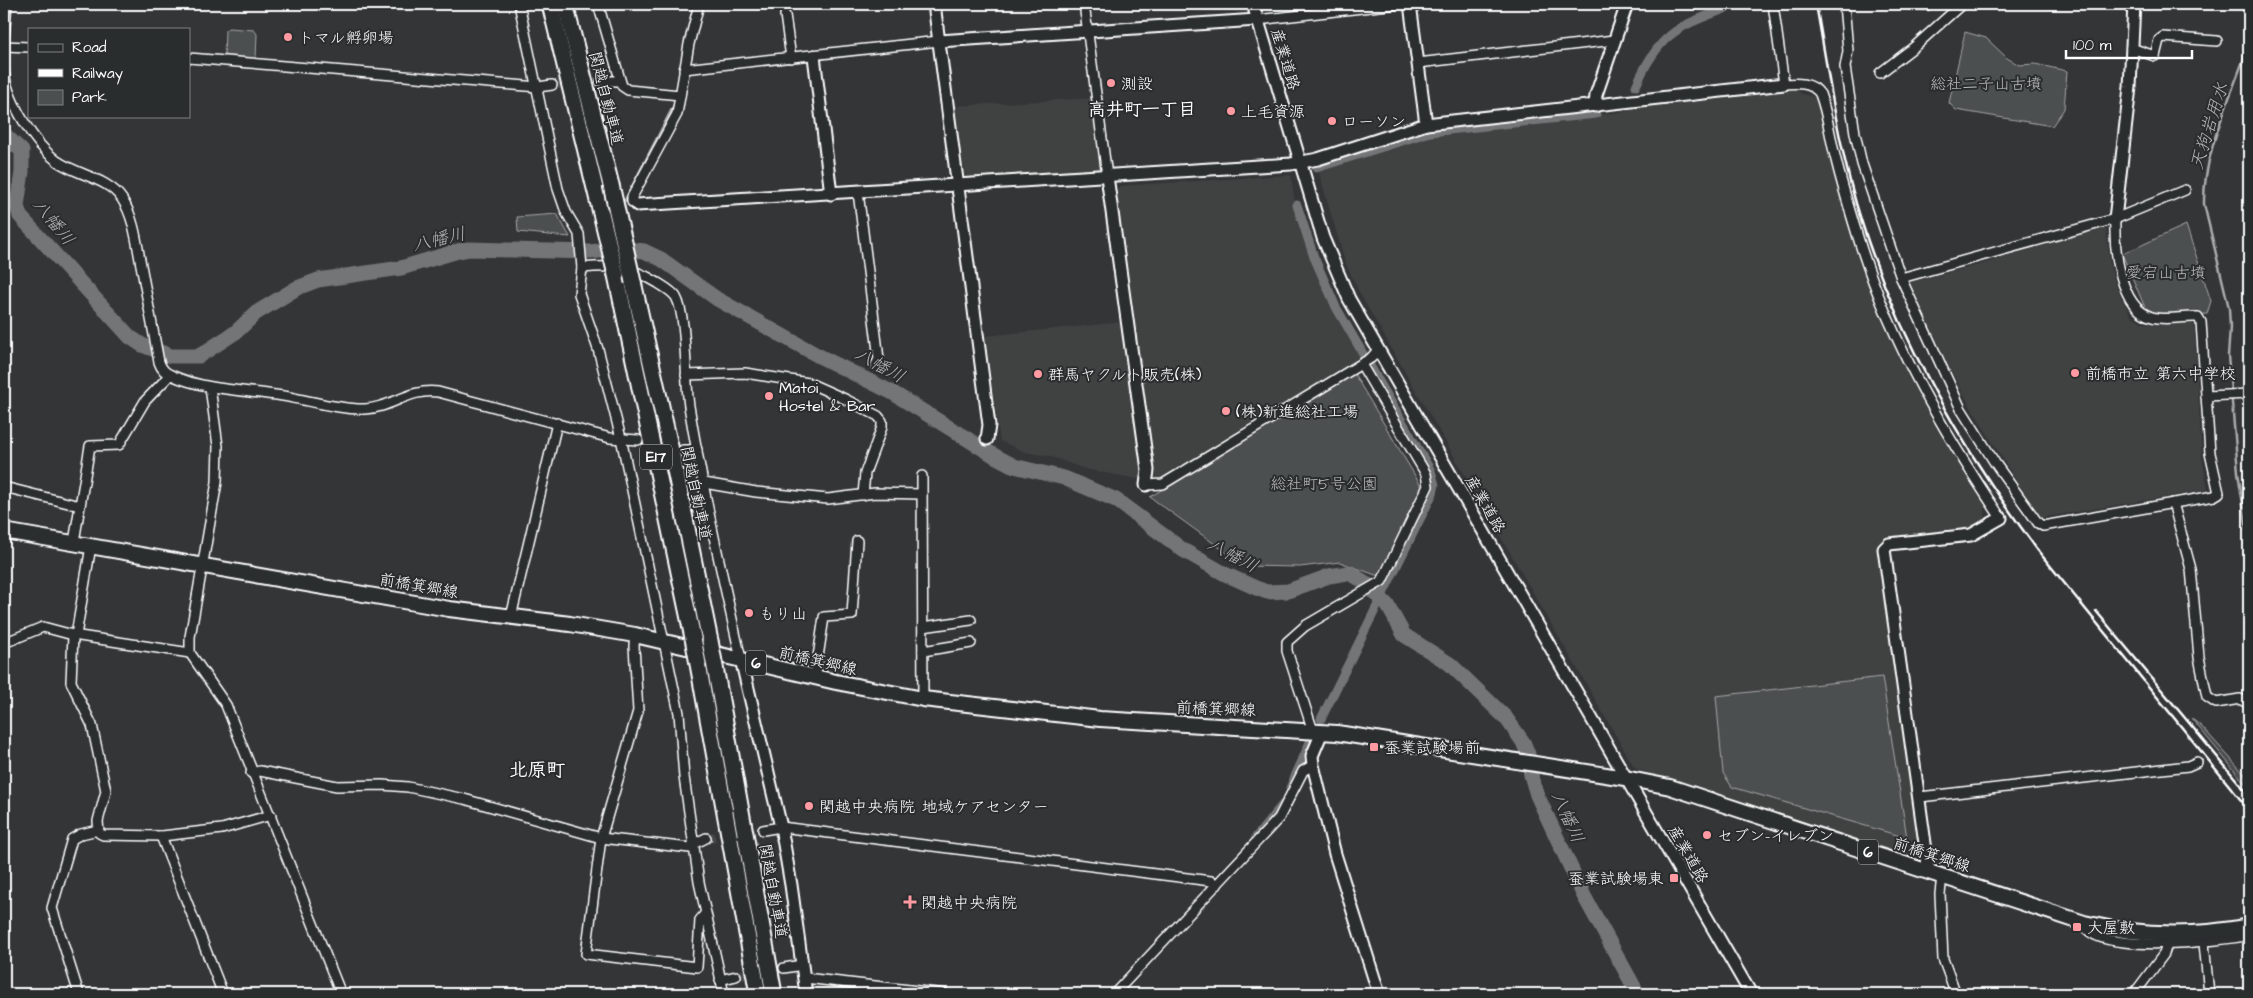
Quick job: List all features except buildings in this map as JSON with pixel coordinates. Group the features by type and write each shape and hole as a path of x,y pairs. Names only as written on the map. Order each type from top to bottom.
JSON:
{"highway":[{"name":"関越自動車道","path":"550,4 616,276 693,638 758,994"},
{"name":"関越自動車道","path":"565,4 611,185 672,456 715,667 774,994"}],"main road":[{"name":"前橋箕郷線","path":"4,532 74,542 449,609 570,624 635,635 815,677 923,699 1120,721 1317,731 1625,778 1670,787 2084,923 2111,929 2163,934 2202,934 2249,926"}],"street":[{"path":"4,38 7,4"},
{"path":"519,4 558,189 566,212 578,230 582,265 579,294 598,350 621,438 680,722 684,777 705,914 724,994"},
{"path":"598,4 622,86 628,90 680,95"},
{"path":"699,4 676,114 632,197 632,202 637,205 1300,163 1426,124 1784,84 1807,85 1816,88 1820,94 1844,188 1862,248 1890,324 1937,418 1974,479 2001,518 1971,535 1892,543 1886,545 1884,549 1929,872"},
{"path":"934,4 989,425 988,439"},
{"path":"1084,4 1148,470 1146,485 1158,486 1163,484 1361,364 1378,350"},
{"name":"産業道路","path":"1252,4 1323,238 1349,298 1751,994"},
{"path":"684,69 939,41 1258,20 1397,4"},
{"path":"1410,4 1426,124"},
{"path":"1595,106 1596,95 1627,4"},
{"path":"1774,4 1784,84"},
{"path":"1844,4 1848,51 1845,67 1855,133 1862,164 1901,278 1961,409 1995,463 2040,525 2214,496 2219,493 2210,452 2200,320 2194,317 2153,318 2143,313 2134,305 2117,261 2115,219 2130,86 2134,4"},
{"path":"1904,4 1927,6"},
{"path":"1880,73 1914,47 1962,4"},
{"path":"785,15 790,58"},
{"path":"2131,48 2155,56 2159,40 2162,37 2217,40"},
{"path":"1418,63 1614,40"},
{"path":"4,46 28,47"},
{"path":"814,56 831,194"},
{"path":"190,58 538,87 552,85"},
{"path":"4,72 5,80 21,116 36,142 58,162 108,186 116,192 124,203 136,244 159,362 162,368 170,375 210,387 280,395 366,409 418,392 434,391 610,438 638,440"},
{"path":"601,81 619,80"},
{"path":"1901,278 2115,219 2184,190"},
{"path":"858,192 879,359 876,365"},
{"path":"582,265 625,267 647,276 674,294 681,316 686,375 697,450 741,659 781,827 806,994"},
{"path":"1361,364 1426,474 1428,482 1427,491 1385,577 1378,584 1304,626 1287,642 1288,651 1317,731 1312,756 1313,765 1335,854 1379,994"},
{"path":"686,375 753,373 809,383 881,418 882,427 865,473 862,495"},
{"path":"74,542 90,446 119,445 145,401 170,375"},
{"path":"210,387 218,446 217,482 190,637 190,653 226,705 251,773 271,814 341,994"},
{"path":"2206,396 2248,394"},
{"path":"511,616 557,423"},
{"path":"683,450 697,450"},
{"path":"922,476 923,699"},
{"path":"704,484 756,492 821,498 921,494"},
{"path":"4,486 80,506"},
{"path":"2172,503 2191,569 2199,657 2207,697 2216,702 2240,699 2249,704"},
{"path":"815,677 824,616 852,615 857,541"},
{"path":"91,546 74,635 71,682 92,725 106,791 98,821 98,830 103,835 161,836 222,830 271,814"},
{"path":"923,626 971,620"},
{"path":"4,643 43,627 74,635 190,653"},
{"path":"635,635 638,711 601,838 586,954 696,967 700,920 705,914"},
{"path":"923,651 971,643"},
{"path":"1920,797 2188,766 2196,762"},
{"path":"1114,994 1279,818 1303,771 1313,765"},
{"path":"251,773 260,771 337,786 382,785 408,787 464,799 601,838 690,848 706,838"},
{"path":"762,830 781,827 1211,881 1217,885"},
{"path":"79,994 52,908 72,839 80,834 98,830"},
{"path":"161,836 223,994"},
{"path":"1942,876 1940,894 1943,959 1956,994"},
{"path":"2084,923 2087,931 2103,938 2167,944 2204,942 2249,935"},
{"path":"2204,942 2209,994"},
{"path":"2134,994 2164,954 2167,944"},
{"path":"784,968 802,965"},
{"path":"720,980 736,976"},
{"path":"804,978 945,994"}],"shaded area":[{"path":"1786,89 1797,90 1802,94 1818,98 1828,148 1843,201 1874,295 1890,335 1926,407 1985,501 1985,521 1971,530 1886,539 1880,541 1877,546 1920,851 1915,857 1638,770 1633,765 1360,294 1345,262 1318,169 1428,134 1623,112 1627,108"},
{"path":"1095,98 1103,166 1099,172 970,181 965,176 955,106"},
{"name":"(株)新進総社工場","path":"1291,175 1295,206 1327,298 1362,359 1160,481 1156,478 1117,190 1120,186"},
{"name":"前橋市立 第六中学校","path":"2106,226 2110,265 2117,289 2131,316 2144,323 2194,324 2202,458 2208,490 2039,518 1968,402 1937,344 1910,282 1975,266"},
{"name":"群馬ヤクルト販売(株)","path":"1122,322 1143,474 1138,479 1085,469 1049,456 1025,452 1000,441 985,336"}],"green space":[{"path":"229,28 254,30 257,34 256,59 224,57 225,30"},
{"name":"総社二子山古墳","path":"1965,32 1986,38 2007,58 2019,65 2035,64 2067,71 2064,109 2052,126 1956,110 1949,103"},
{"path":"557,214 570,237 518,232 517,217"},
{"name":"愛宕山古墳","path":"2186,225 2211,301 2207,314 2161,317 2147,312 2122,254"},
{"name":"総社町5号公園","path":"1353,372 1423,489 1381,577 1340,562 1300,567 1245,566 1150,497"},
{"path":"1882,677 1907,838 1732,787 1723,773 1716,696"},
{"path":"2191,718 2202,727 2249,779 2249,788"}],"waterway":[{"path":"692,15 694,4"},
{"path":"1636,86 1645,67 1664,40 1687,24 1737,4"},
{"name":"天狗岩用水","path":"2249,43 2220,122 2208,163 2204,204 2229,308 2228,356 2238,472 2249,544"},
{"path":"623,204 675,103"},
{"path":"1316,168 1430,132 1596,114"},
{"name":"八幡川","path":"4,134 22,151 22,172 17,206 20,216 130,337 142,345 171,356 199,356 236,332 256,313 297,288 318,280 401,268 469,249 591,252 620,248 644,251 661,259 717,299 817,355 893,393 995,456 1014,466 1064,478 1116,500 1183,550 1225,574 1267,592 1288,591 1329,576 1348,573 1355,576 1366,583 1388,606 1404,635 1450,664 1506,718 1523,742 1528,754 1531,775 1537,795 1584,896 1638,994"},
{"path":"1297,205 1314,257 1336,307 1431,471 1435,485 1433,493 1321,719"},
{"path":"1290,788 1310,742"},
{"path":"1256,837 1283,804"}],"tunnel":[{"path":"552,85 601,81"},
{"path":"706,838 763,830"},
{"path":"736,976 784,968"}],"railway":[{"path":"1816,4 1841,142 1862,223 1895,311 1937,395 1985,475 2039,552 2249,810"},
{"path":"2096,611 2249,795"}],"place":[{"name":"トマル孵卵場","path":"288,37"},
{"name":"測設","path":"1111,83"},
{"name":"上毛資源","path":"1231,111"},
{"name":"ローソン","path":"1332,121"},
{"name":"前橋市立 第六中学校","path":"2075,373"},
{"name":"群馬ヤクルト販売(株)","path":"1038,374"},
{"name":"Matoi Hostel & Bar","path":"769,396"},
{"name":"(株)新進総社工場","path":"1226,411"},
{"name":"もり山","path":"749,613"},
{"name":"蚕業試験場前","path":"1374,747"},
{"name":"関越中央病院 地域ケアセンター","path":"809,806"},
{"name":"セブン-イレブン","path":"1707,835"},
{"name":"蚕業試験場東","path":"1674,878"},
{"name":"関越中央病院","path":"910,902"},
{"name":"大屋敷","path":"2077,927"}],"district":[{"name":"高井町一丁目","path":"1142,109"},
{"name":"北原町","path":"537,769"}]}
